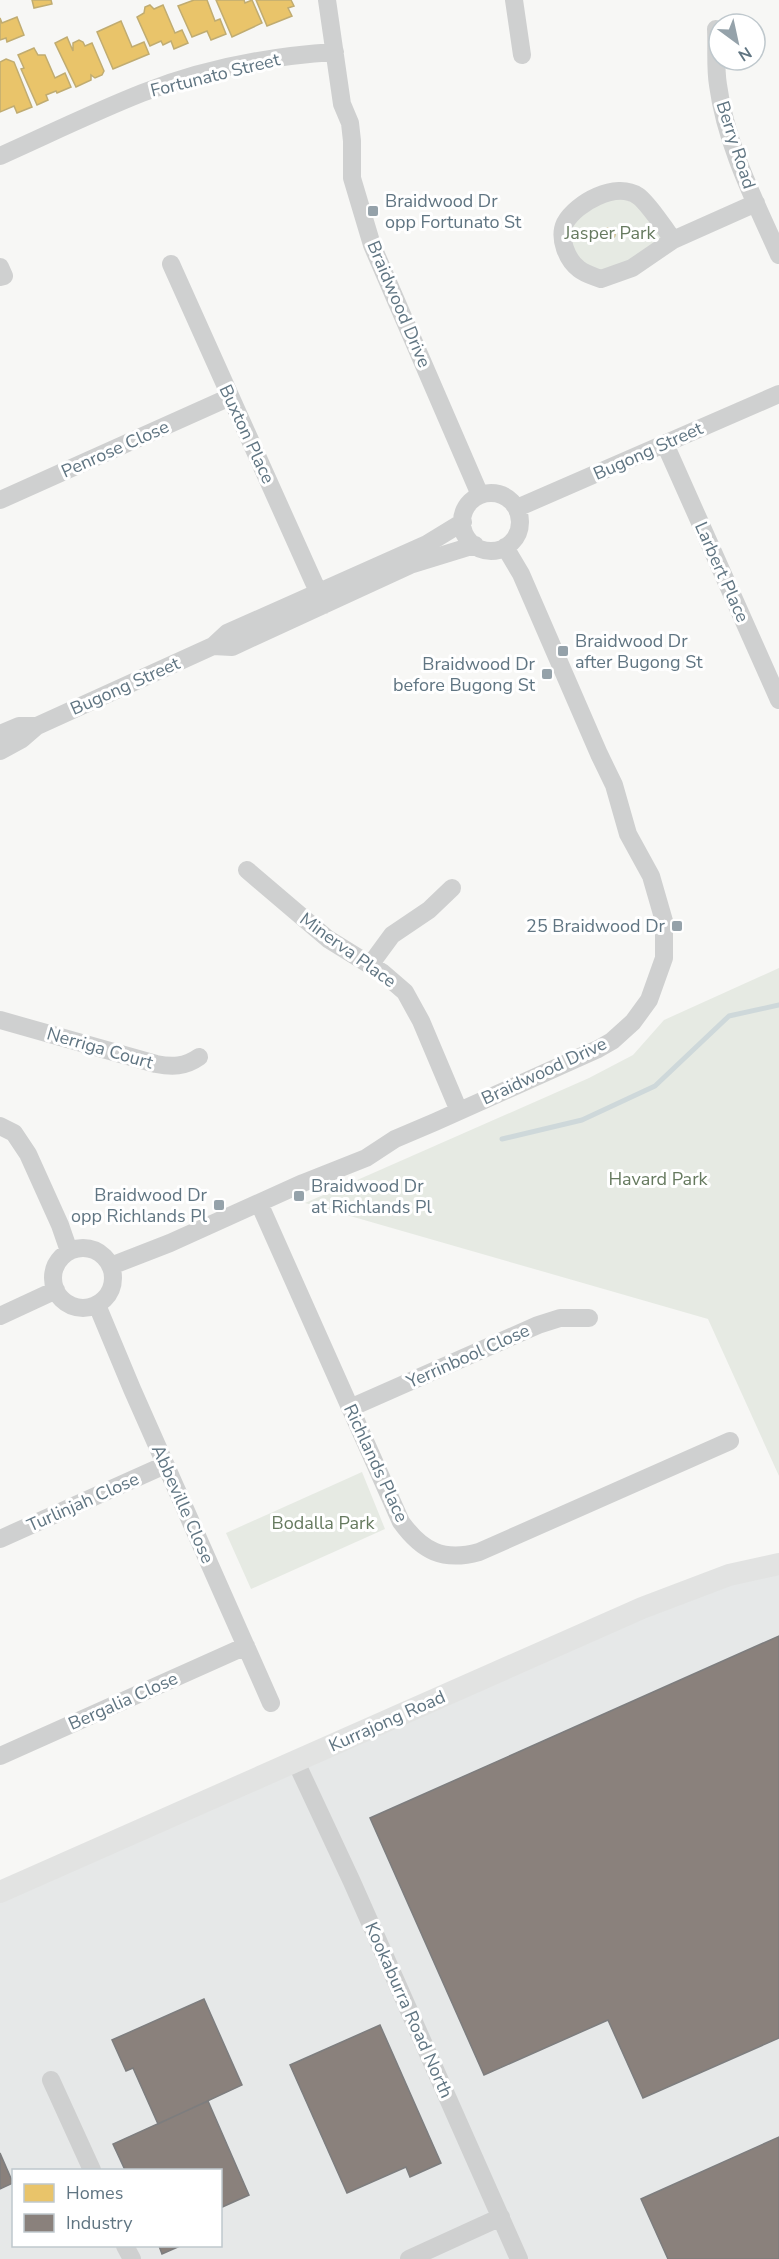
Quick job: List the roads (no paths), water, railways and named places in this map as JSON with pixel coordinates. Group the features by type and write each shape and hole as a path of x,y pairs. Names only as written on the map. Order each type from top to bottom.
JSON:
{"main road":[{"name":"Kurrajong Road","path":"0,1892 642,1608 729,1575 779,1564"}],"street":[{"name":"Braidwood Drive","path":"327,0 342,104 350,123 352,178 372,245 480,495"},
{"path":"514,0 522,55"},
{"name":"Fortunato Street","path":"0,156 143,93 192,77 261,61 335,52"},
{"name":"Berry Road","path":"718,72 723,110 731,139 779,255"},
{"path":"673,240 638,196 618,191 586,203 573,212 564,225 562,236 571,261 579,269 601,279 632,268 673,240 756,203"},
{"name":"Buxton Place","path":"171,264 321,598"},
{"path":"0,267 3,276 0,278"},
{"name":"Bugong Street","path":"517,508 779,394"},
{"name":"Penrose Close","path":"0,500 230,397"},
{"name":"Larbert Place","path":"665,444 779,700"},
{"path":"497,493 512,501 517,508 520,526 512,542 505,547 490,550 475,545 468,539 463,522 467,506 480,495 497,493"},
{"name":"Bugong Street","path":"321,598 427,544 463,522"},
{"name":"Bugong Street","path":"0,751 22,739 37,726 213,646 227,633 410,565 475,545"},
{"name":"Braidwood Drive","path":"111,1266 170,1243 366,1158 404,1134 598,1049 612,1041 633,1022 649,1000 660,973 665,948 662,909 651,876 628,834 618,795 521,574 505,547"},
{"name":"Bugong Street","path":"0,734 19,726 37,726"},
{"name":"Minerva Place","path":"247,870 328,939 370,964 398,985 409,1000 459,1111"},
{"path":"370,964 392,935 437,903 452,888"},
{"name":"Nerriga Court","path":"0,1020 156,1064 185,1065 199,1057"},
{"path":"0,1126 14,1132 28,1154 60,1225 69,1251"},
{"name":"Richlands Place","path":"259,1203 401,1522 422,1545 435,1552 450,1556 479,1552 730,1441"},
{"path":"88,1248 106,1257 111,1266 113,1284 110,1292 97,1305 78,1307 69,1304 56,1290 54,1272 62,1257 69,1251 88,1248"},
{"path":"0,1316 56,1290"},
{"name":"Abbeville Close","path":"97,1305 271,1703"},
{"name":"Yerrinbool Close","path":"350,1408 538,1325 560,1318 589,1318"},
{"name":"Turlinjah Close","path":"0,1539 165,1465"},
{"name":"Bergalia Close","path":"0,1756 246,1646"},
{"name":"Kookaburra Road North","path":"296,1762 352,1882 519,2259"},
{"path":"51,2080 92,2169"},
{"path":"409,2259 501,2217"}],"waterway":[{"path":"502,1139 582,1120 655,1086 729,1016 779,1005"}],"place":[{"name":"Braidwood Dr opp Fortunato St","path":"373,211"},
{"name":"Braidwood Dr after Bugong St","path":"563,651"},
{"name":"Braidwood Dr before Bugong St","path":"547,674"},
{"name":"25 Braidwood Dr","path":"677,926"},
{"name":"Braidwood Dr at Richlands Pl","path":"299,1196"},
{"name":"Braidwood Dr opp Richlands Pl","path":"219,1205"}],"park label":[{"name":"Jasper Park","path":"610,233"},
{"name":"Havard Park","path":"658,1179"},
{"name":"Bodalla Park","path":"323,1523"}]}
